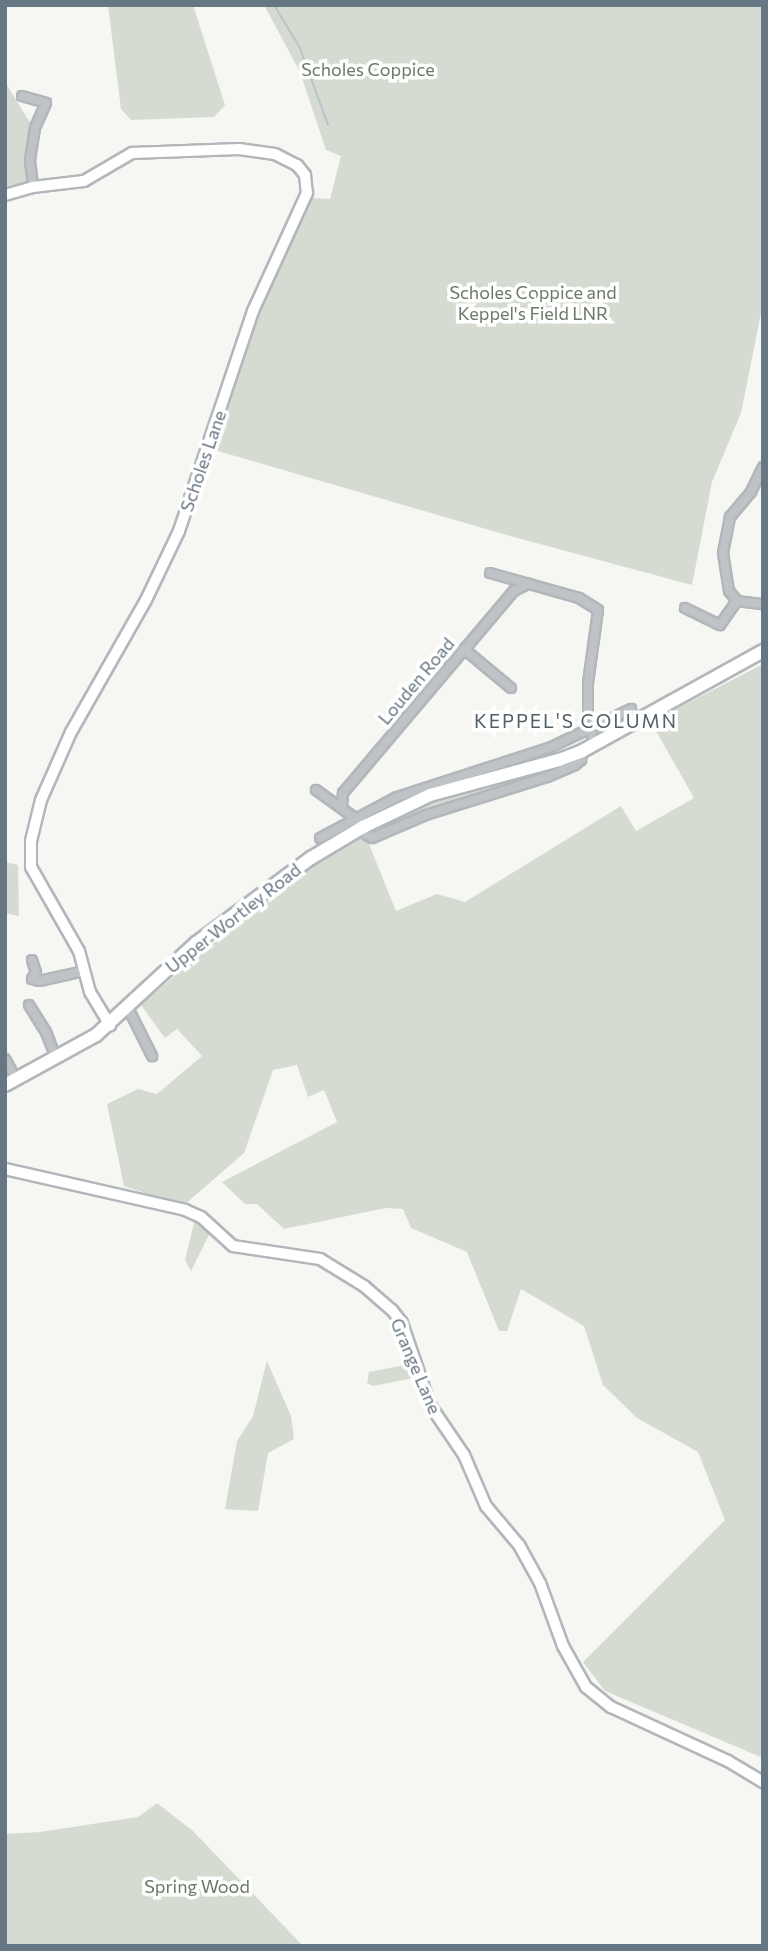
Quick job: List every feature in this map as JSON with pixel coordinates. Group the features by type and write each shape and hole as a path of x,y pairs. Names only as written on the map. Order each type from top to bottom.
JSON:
{"main road":[{"name":"Upper Wortley Road","path":"11,1082 110,1025 195,943 359,823 430,795 559,760 588,747 763,651"}],"street":[{"path":"22,96 46,103 35,128 30,161 33,187"},
{"name":"Scholes Lane","path":"5,195 33,187 84,181 132,153 246,149 275,154 297,165 305,175 307,193 253,311 179,531 146,600 71,732 41,800 31,841 31,867 79,951 90,992 110,1025"},
{"path":"737,601 725,580 725,531 730,517 751,492 763,467"},
{"path":"490,573 587,601 598,610 588,683 591,729 588,747"},
{"name":"Louden Road","path":"342,807 343,793 514,591 528,584"},
{"path":"737,601 763,604"},
{"path":"685,608 720,625 737,601"},
{"path":"464,649 511,688"},
{"name":"Upper Wortley Road","path":"320,838 359,823 425,786 504,765 591,729 631,709"},
{"path":"316,790 342,807 359,823"},
{"path":"32,960 36,971 32,979 39,981 84,971"},
{"path":"29,1005 46,1032 56,1058"},
{"path":"128,1008 152,1056"},
{"path":"5,1059 11,1082"},
{"name":"Grange Lane","path":"5,1169 185,1210 201,1217 233,1247 320,1259 364,1286 392,1310 401,1323 430,1405 464,1455 486,1506 519,1545 540,1583 563,1646 586,1687 611,1707 728,1761 763,1782"}],"green space":[{"path":"108,5 193,5 225,105 214,117 131,120 121,109"},
{"name":"Scholes Coppice and Keppel's Field LNR","path":"264,5 763,5 763,303 741,413 712,482 692,585 510,536 211,449 253,327 312,198 330,199 341,156 326,150 300,72"},
{"path":"5,82 31,124 29,182 5,189"},
{"path":"763,664 763,1758 605,1691 583,1662 725,1520 698,1452 637,1418 603,1385 584,1326 521,1289 507,1331 499,1331 467,1252 411,1228 403,1209 386,1208 284,1229 257,1204 245,1204 222,1182 337,1122 324,1090 308,1097 297,1065 273,1070 244,1153 183,1206 124,1186 107,1104 138,1089 157,1094 202,1056 177,1029 165,1038 141,1005 201,953 311,866 361,838 369,844 396,911 437,894 465,902 621,806 636,831 694,798 651,722"},
{"path":"568,763 518,783 439,806 375,832 368,829 411,806"},
{"path":"5,862 18,865 19,916 5,913"},
{"path":"195,1219 211,1231 191,1271 185,1260"},
{"path":"267,1361 291,1416 294,1439 268,1453 258,1511 225,1509 237,1441 253,1416"},
{"path":"410,1364 413,1378 373,1386 367,1383 369,1372"},
{"name":"Spring Wood","path":"157,1803 193,1831 303,1946 5,1946 5,1834 40,1832 138,1817"}],"waterway":[{"path":"274,5 300,48 328,125"}],"district":[{"name":"KEPPEL'S COLUMN","path":"576,721"}],"park label":[{"name":"Scholes Coppice","path":"368,69"}]}
